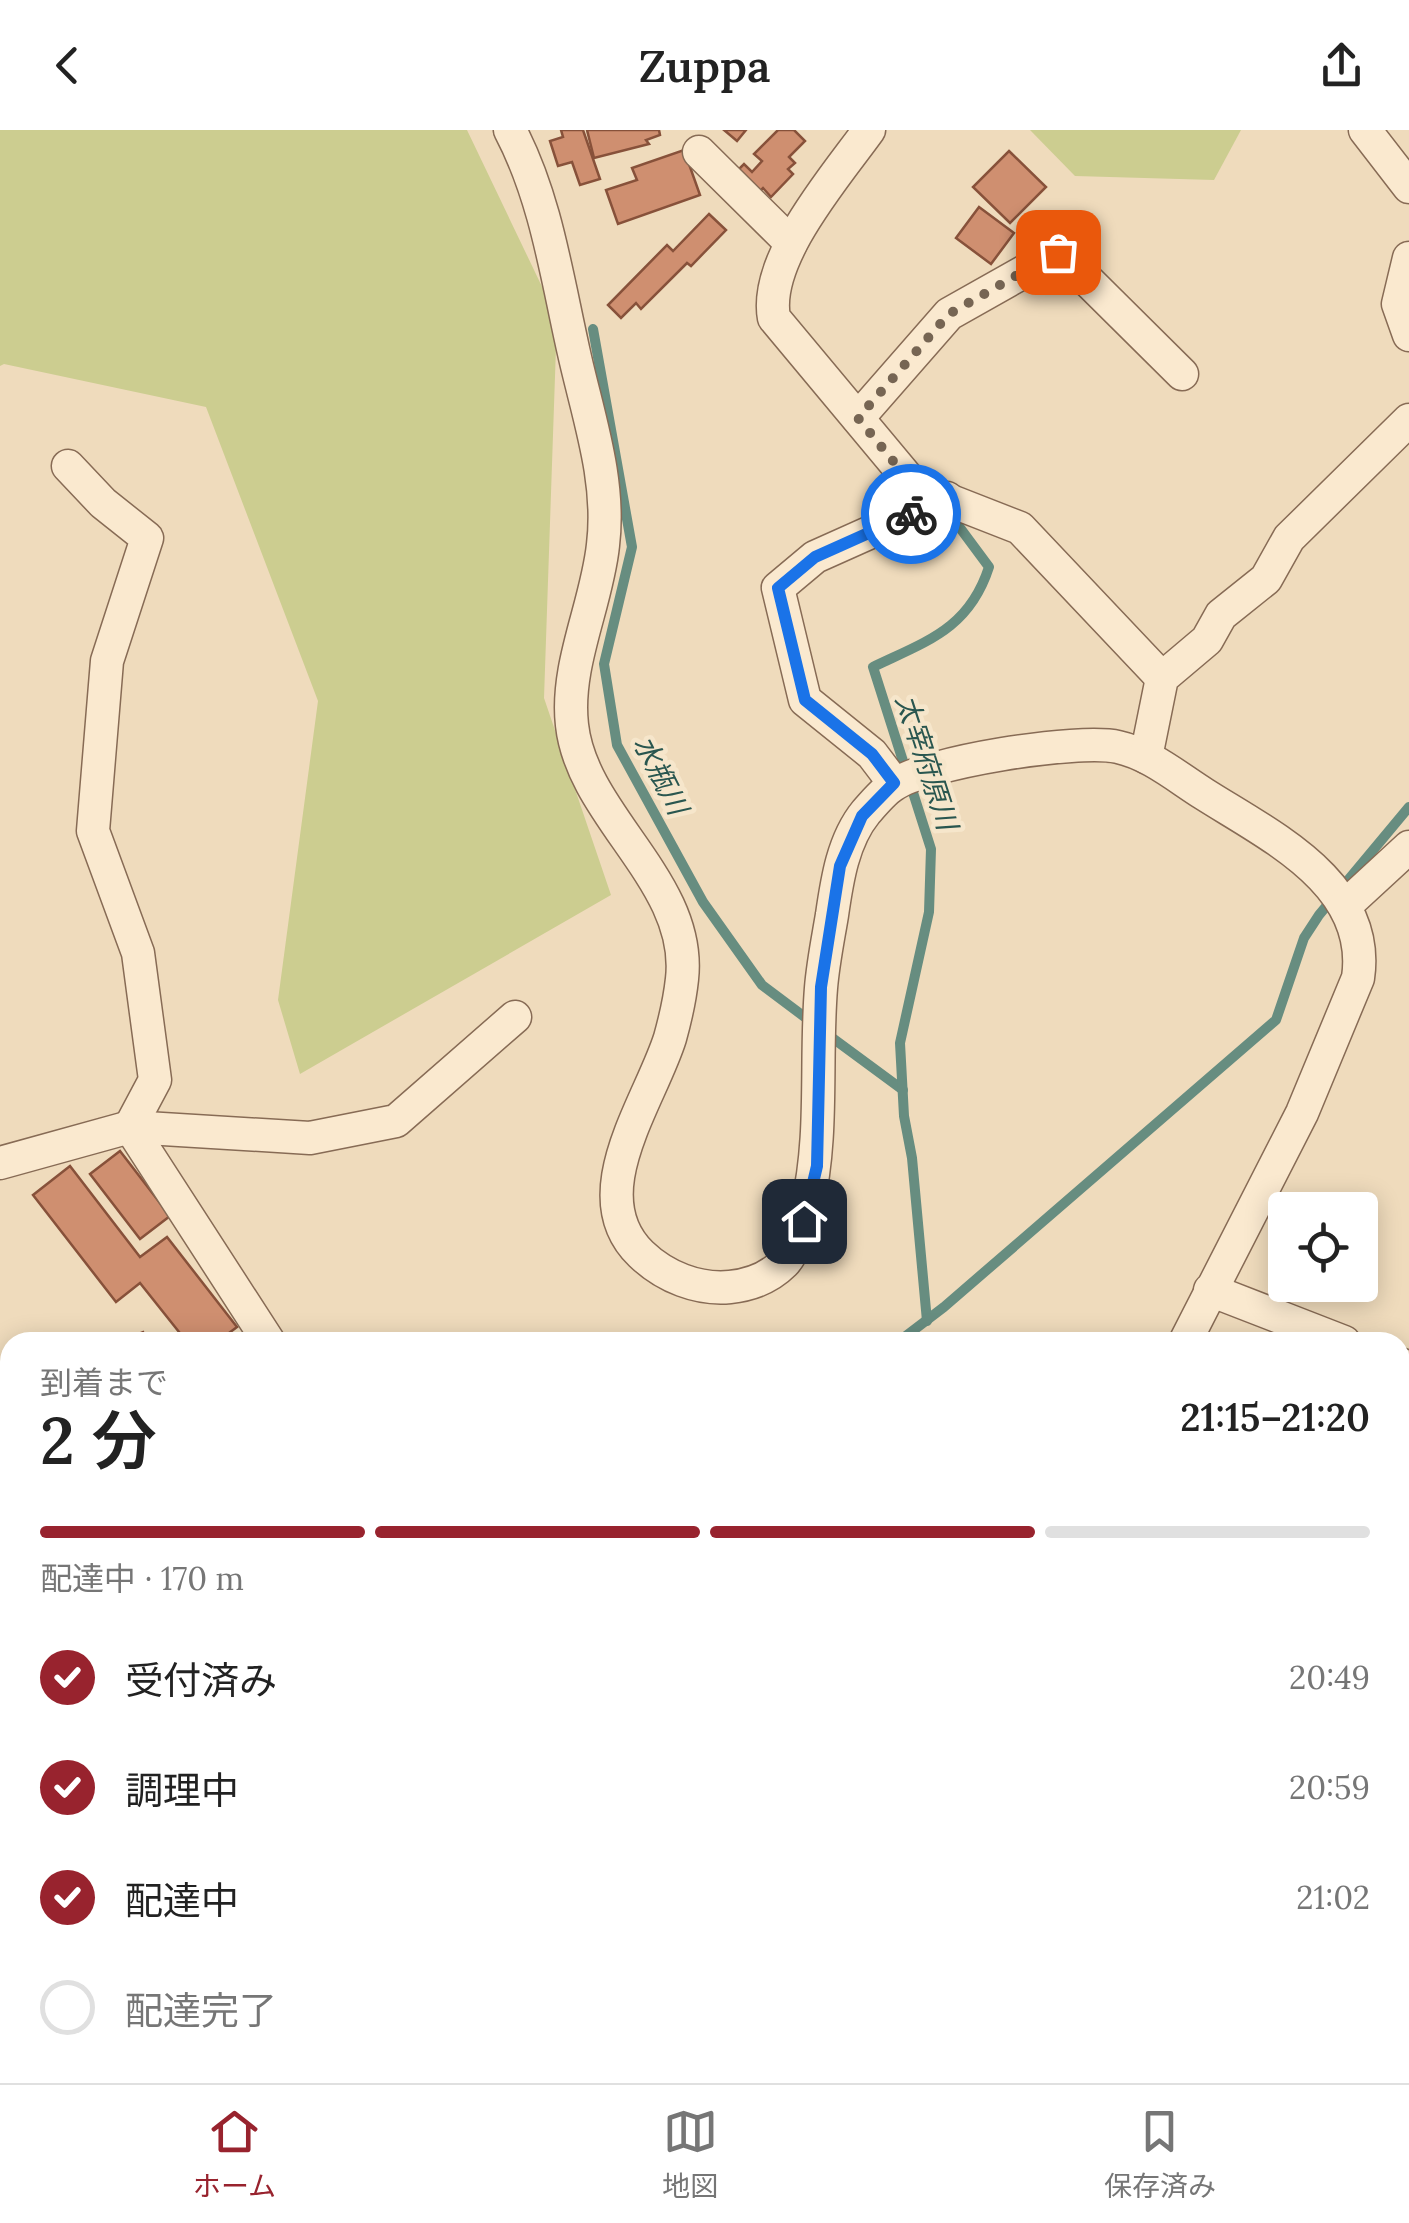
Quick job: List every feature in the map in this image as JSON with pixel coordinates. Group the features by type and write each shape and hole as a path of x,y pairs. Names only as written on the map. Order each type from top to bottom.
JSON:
{"street":[{"path":"510,130 541,207 605,490 603,547 575,673 572,725 588,782 652,874 676,928 683,973 670,1038 630,1135 616,1182 619,1223 640,1252 670,1274 707,1289 752,1285 787,1260 804,1221 817,1166 821,987 840,866 862,816 894,783 955,762 1086,744 1117,746 1146,757 1288,847 1330,886 1345,906 1356,926 1362,954 1358,978 1302,1112 1190,1332"},
{"path":"870,130 791,243 771,301 774,318 915,488 1020,528 1162,678"},
{"path":"1365,130 1409,186"},
{"path":"699,152 791,243"},
{"path":"858,418 949,314 1058,252 1182,374"},
{"path":"1409,258 1398,304 1409,335"},
{"path":"1146,757 1162,678 1206,640 1221,615 1266,579 1289,538 1409,420"},
{"path":"68,466 103,503 147,538 108,661 93,830 138,953 155,1080 130,1127"},
{"path":"894,783 872,754 805,700 778,588 815,557 947,498"},
{"path":"1345,906 1409,847"},
{"path":"0,1163 130,1127 310,1138 396,1121 515,1018"},
{"path":"130,1127 263,1332"},
{"path":"1210,1290 1318,1332"}],"green space":[{"path":"0,130 467,130 557,318 544,698 611,895 300,1074 278,1000 318,701 206,407 0,366"},
{"path":"1030,130 1241,130 1214,180 1075,176"}],"building":[{"path":"561,130 583,130 600,179 580,185 572,162 558,166 550,141 563,137"},
{"path":"587,130 659,130 660,135 646,140 649,144 594,158"},
{"path":"724,130 746,130 737,141"},
{"path":"778,130 794,130 805,141 789,157 795,163 788,169 793,174 771,197 763,188 756,195 734,174 744,164 752,172 762,161 754,154"},
{"path":"684,150 700,195 618,224 606,190 637,180 632,168"},
{"path":"1009,151 1046,187 1010,223 973,187"},
{"path":"979,207 1014,233 991,264 956,238"},
{"path":"709,214 726,230 641,309 636,303 621,318 608,305 667,245 673,251"},
{"path":"120,1151 170,1216 140,1239 90,1174"},
{"path":"70,1166 140,1257 167,1237 237,1327 230,1332 179,1332 140,1283 116,1302 33,1195"}],"waterway":[{"name":"水瓶川","path":"593,329 632,547 604,664 617,745 703,902 762,985 814,1024"},
{"name":"太宰府原川","path":"927,1321 912,1158 904,1116 900,1043 929,912 931,849 873,667 944,630 958,619 980,588 989,567 946,509"},
{"name":"太宰府原川","path":"911,1332 1276,1020 1304,938 1409,807"},
{"name":"水瓶川","path":"827,1034 903,1090"}],"way so far":[{"path":"911,514 947,498 915,488 858,418 949,314 1058,252"}],"route":[{"path":"804,1221 817,1166 821,987 840,866 862,816 894,783 872,754 805,700 778,588 815,557 911,514"}]}
